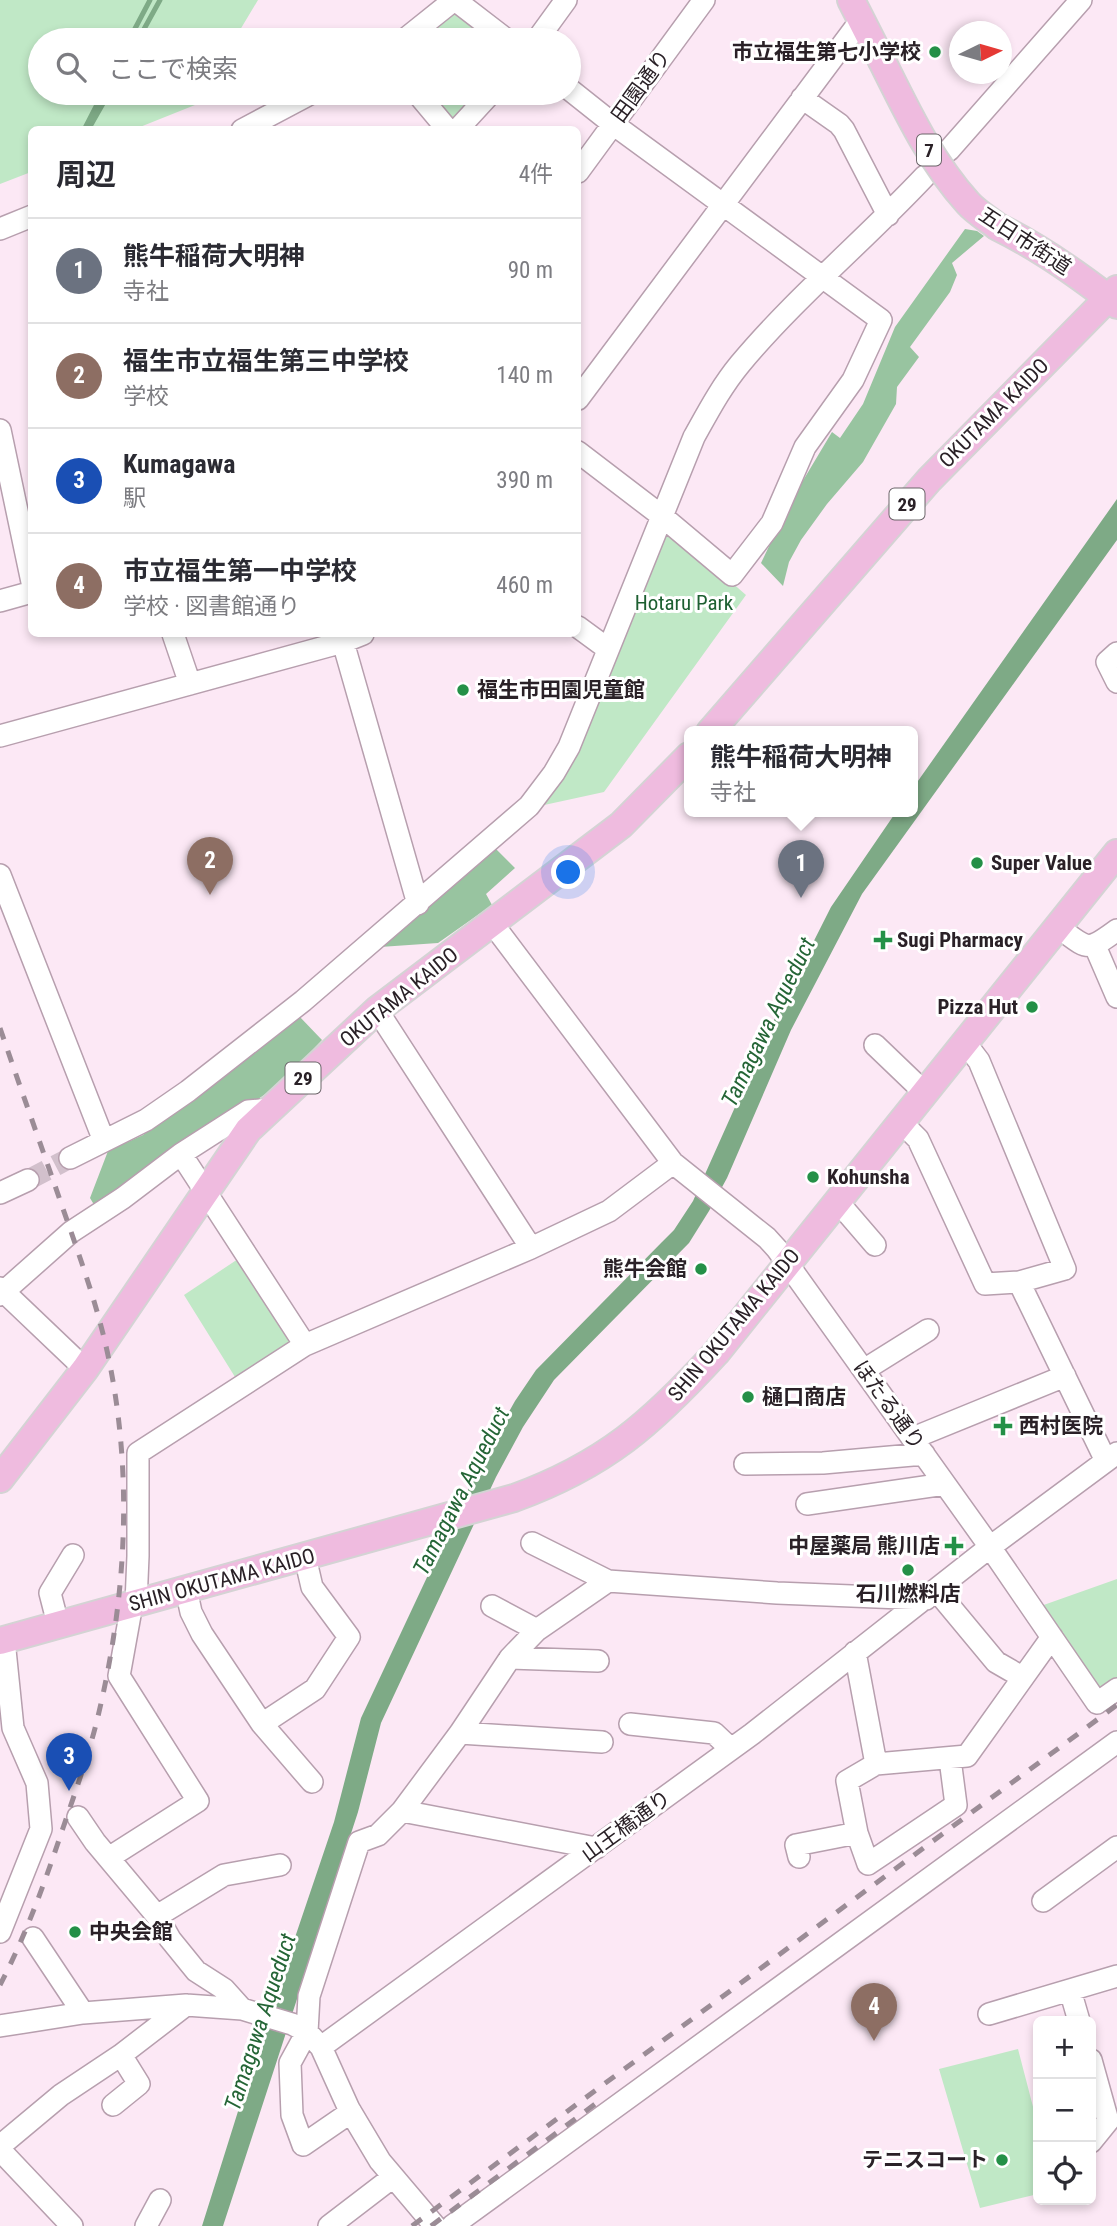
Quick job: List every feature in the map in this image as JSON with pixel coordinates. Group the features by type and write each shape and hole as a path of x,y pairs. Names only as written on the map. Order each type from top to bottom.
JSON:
{"main road":[{"name":"五日市街道","path":"856,10 920,134 948,178 970,205 998,227 1019,237 1114,297"},
{"name":"OKUTAMA KAIDO","path":"715,726 929,480 1114,297"},
{"name":"OKUTAMA KAIDO","path":"0,1479 85,1369 248,1130 377,1010 621,825 684,761"},
{"name":"SHIN OKUTAMA KAIDO","path":"2,1640 486,1506 563,1479 612,1451 652,1420 716,1353 1117,853"}],"street":[{"path":"419,28 455,0 491,28"},
{"path":"546,28 566,0"},
{"name":"田園通り","path":"581,168 704,0"},
{"path":"949,150 1081,0"},
{"path":"581,395 802,99 856,10"},
{"path":"581,99 881,320 853,380 805,447 772,523 732,576 663,517 581,454"},
{"path":"802,99 844,130 888,215"},
{"path":"253,126 290,105"},
{"path":"427,105 445,126"},
{"path":"461,126 480,105"},
{"path":"70,1158 146,1120 188,1091 303,1001 418,904 542,792 569,747 694,437 717,395 764,337 925,176"},
{"path":"0,229 28,218"},
{"path":"0,430 28,563"},
{"path":"0,601 28,593"},
{"path":"581,629 608,649"},
{"path":"174,637 190,684"},
{"path":"0,736 356,637"},
{"path":"343,642 418,904"},
{"path":"1117,653 1107,662 1117,682"},
{"path":"0,874 104,1141"},
{"name":"ほたる通り","path":"492,923 673,1163 768,1238 990,1547 1097,1703 1117,1689"},
{"path":"1058,927 1088,947 1095,946 1117,930"},
{"path":"1095,946 1117,997"},
{"path":"377,1010 531,1248"},
{"path":"901,1122 918,1139 985,1284 1019,1282 1065,1269 979,1061 966,1044"},
{"path":"875,1045 925,1092"},
{"path":"85,1369 1,1291 71,1232 123,1198 181,1154 248,1111 271,1109"},
{"path":"181,1154 305,1345"},
{"path":"110,1857 198,1801 119,1676 134,1604 138,1556 138,1453 305,1345 531,1248 609,1211 673,1163"},
{"path":"0,1193 28,1180"},
{"path":"838,1202 875,1245"},
{"path":"990,1547 1111,1457 1065,1376 1019,1282"},
{"path":"864,1370 928,1330"},
{"path":"744,1464 822,1463 918,1446 1065,1376"},
{"path":"807,1504 945,1484"},
{"path":"533,1543 608,1581 777,1594 931,1595 996,1662 1022,1677"},
{"name":"山王橋通り","path":"306,2034 596,1848 731,1749 990,1547"},
{"path":"58,1624 50,1593 73,1555"},
{"path":"262,1724 315,1689 349,1637 312,1587 305,1557"},
{"path":"351,2112 303,2145 292,2115 289,2063 306,2034 309,1996 359,1842 378,1835 402,1811 460,1733 509,1658 537,1630 608,1581"},
{"path":"186,1589 191,1612 202,1634 262,1724 312,1782"},
{"path":"492,1606 537,1630"},
{"path":"950,1759 956,1805 868,1864 857,1833 847,1781 876,1764 967,1756 1052,1637"},
{"path":"0,1933 41,1829 37,1783 13,1728 2,1640"},
{"path":"855,1652 876,1764"},
{"path":"509,1658 598,1661"},
{"path":"630,1724 714,1733 731,1749"},
{"path":"460,1733 602,1742"},
{"path":"452,2226 1117,1742"},
{"path":"402,1811 596,1848"},
{"path":"78,1817 95,1842 157,1916 170,1939 196,1971 224,1989 250,2011"},
{"path":"799,1857 796,1845 857,1833"},
{"path":"1044,1900 1059,1877 1117,1847"},
{"path":"157,1916 223,1875 280,1866"},
{"path":"33,1938 83,2013"},
{"path":"989,2014 1117,1976"},
{"path":"1070,1990 1078,2016"},
{"path":"72,2226 0,2148 61,2095 121,2055 186,2005"},
{"path":"0,2026 83,2013 186,2005 250,2011 306,2034 380,2161 435,2226"},
{"path":"113,2105 139,2084 121,2055"},
{"path":"1096,2078 1108,2121 1096,2136"},
{"path":"330,2226 393,2177"},
{"path":"146,2226 160,2200"}],"green space":[{"path":"0,0 258,0 241,28 28,28 28,105 195,105 142,126 28,126 28,173 0,184"},
{"path":"460,13 481,28 428,28 447,14"},
{"path":"432,105 475,105 458,123 448,123"},
{"name":"Hotaru Park","path":"665,524 746,595 604,792 535,807"},
{"path":"241,1257 292,1342 240,1385 184,1295"},
{"path":"1117,1579 1117,1678 1099,1689 1038,1607"},
{"name":"テニスコート","path":"1018,2049 1033,2107 1033,2195 980,2208 939,2069"}],"shaded area":[{"path":"965,229 977,231 984,236 952,263 957,275 950,292 910,347 919,357 897,387 896,404 863,462 801,540 789,562 783,586 761,563 789,504 832,432 840,438 863,404 895,327"},
{"path":"1117,499 1117,540 918,816 918,781"},
{"path":"893,817 917,817 862,894 791,1030 727,1178 689,1243 554,1380 523,1427 496,1477 381,1723 358,1812 223,2226 202,2226 261,2038 334,1822 361,1718 481,1462 515,1401 536,1370 674,1230 693,1201 773,1022 831,907"},
{"path":"496,849 515,868 486,894 492,905 438,943 380,947"},
{"path":"299,1016 322,1040 279,1085 96,1208 90,1198 108,1151 143,1135"}],"waterway":[{"path":"135,28 150,0"},
{"path":"145,28 160,0"},
{"path":"86,126 97,105"},
{"path":"90,126 102,105"}],"tunnel":[{"path":"28,1180 70,1158"}],"railway":[{"path":"0,1028 99,1320 117,1404 124,1492 115,1625 95,1727 42,1888 0,1985"},
{"path":"412,2226 1117,1705"},
{"path":"431,2226 602,2099"}],"place":[{"name":"市立福生第七小学校","path":"935,52"},
{"name":"福生市田園児童館","path":"463,690"},
{"name":"Super Value","path":"977,863"},
{"name":"福生市立福生第三中学校","path":"210,895"},
{"name":"熊牛稲荷大明神","path":"801,898"},
{"name":"Sugi Pharmacy","path":"883,940"},
{"name":"Pizza Hut","path":"1032,1007"},
{"name":"Kohunsha","path":"813,1177"},
{"name":"熊牛会館","path":"701,1269"},
{"name":"樋口商店","path":"748,1397"},
{"name":"西村医院","path":"1003,1426"},
{"name":"中屋薬局 熊川店","path":"954,1546"},
{"name":"石川燃料店","path":"908,1570"},
{"name":"Kumagawa","path":"69,1791"},
{"name":"中央会館","path":"75,1932"},
{"name":"市立福生第一中学校","path":"874,2041"},
{"name":"テニスコート","path":"1002,2160"}],"water label":[{"name":"Tamagawa Aqueduct","path":"768,1022"},
{"name":"Tamagawa Aqueduct","path":"461,1491"},
{"name":"Tamagawa Aqueduct","path":"260,2022"}]}
